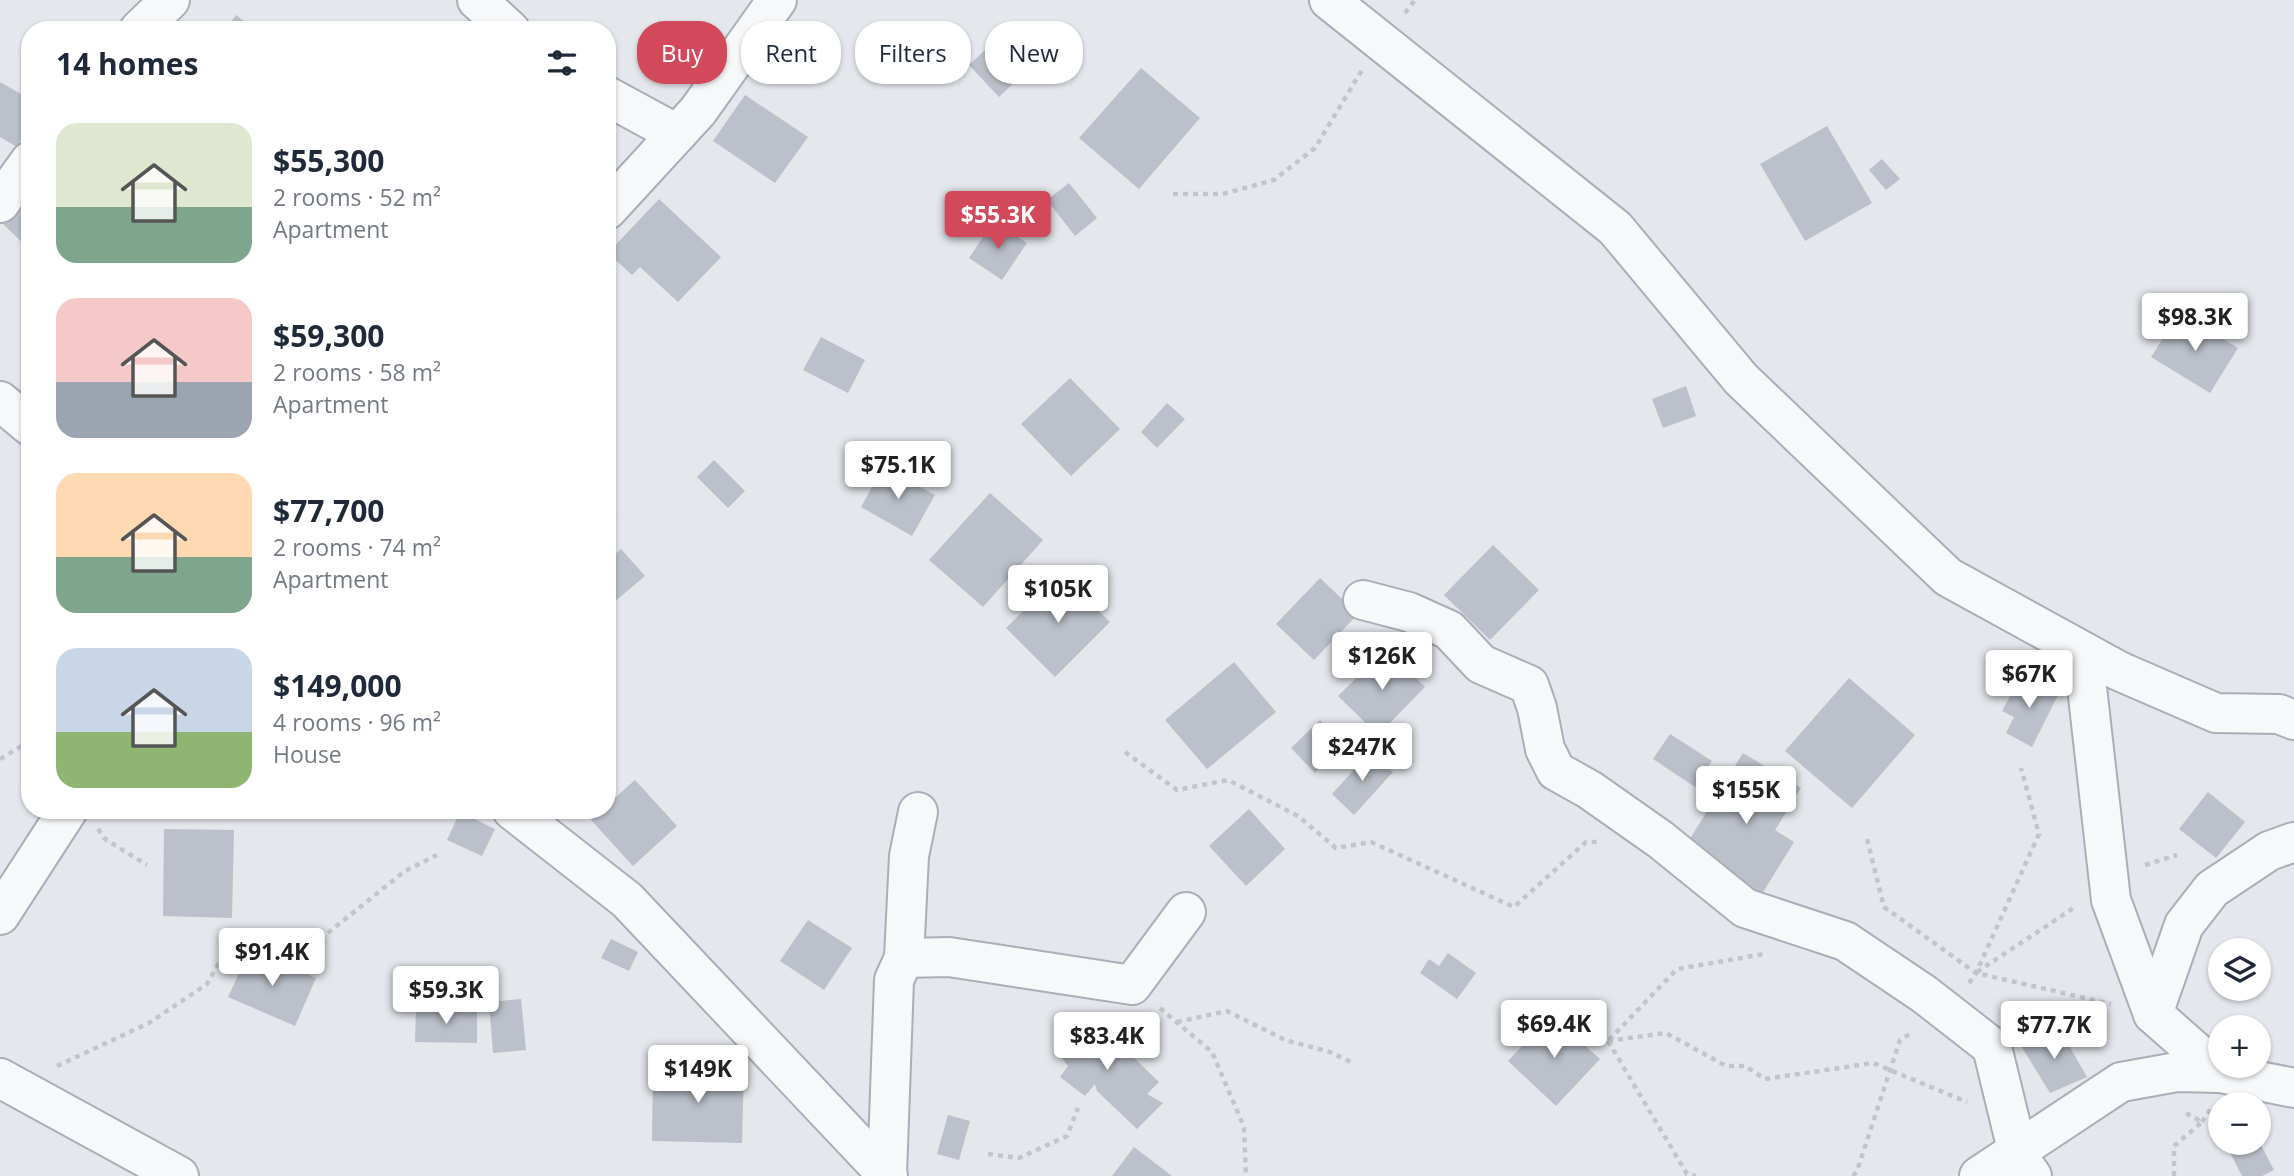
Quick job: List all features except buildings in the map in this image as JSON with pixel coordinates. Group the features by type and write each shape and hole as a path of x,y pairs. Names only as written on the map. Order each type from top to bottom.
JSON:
{"street":[{"path":"148,21 170,0"},
{"path":"477,0 500,21"},
{"path":"616,200 698,111 777,0"},
{"path":"1329,0 1615,228 1741,379 1948,577 2119,671 2216,713 2278,714 2294,720"},
{"path":"616,101 677,134"},
{"path":"0,203 21,174"},
{"path":"0,401 21,418"},
{"path":"1363,600 1409,612 1449,630 1481,664 1529,685 1537,708 1545,749 1556,771 1590,790 1661,840 1745,908 1845,941 1946,1011 1992,1047 2020,1149"},
{"path":"2083,652 2111,900 2153,1014 2208,1062"},
{"path":"888,1176 894,980 904,958 909,856 918,812"},
{"path":"0,915 77,819"},
{"path":"524,819 627,900 888,1176"},
{"path":"2153,1014 2184,925 2212,889 2269,851 2294,842"},
{"path":"904,958 949,957 1132,985 1186,912"},
{"path":"1979,1176 2121,1082 2177,1072 2208,1073"},
{"path":"2245,1078 2294,1088"},
{"path":"7,1082 179,1176"}],"path":[{"path":"1173,194 1223,194 1274,180 1315,148 1380,41 1415,0"},
{"path":"0,759 21,747"},
{"path":"1125,752 1177,790 1228,780 1298,816 1335,848 1371,842 1514,907 1586,842 1598,842"},
{"path":"1853,1176 1857,1171 1900,1040 1946,1011 1976,973 2039,834 2021,768"},
{"path":"84,819 105,839 147,865"},
{"path":"1867,839 1884,907 1976,973 2153,1014"},
{"path":"7,1082 149,1023 207,984 227,949 252,934 276,943 324,936 405,871 437,855"},
{"path":"1608,1041 1677,969 1768,954"},
{"path":"1132,985 1212,1052 1244,1127 1246,1176"},
{"path":"1176,1022 1227,1011 1285,1040 1330,1052 1355,1064"},
{"path":"1608,1041 1665,1033 1726,1066 1745,1066 1765,1079 1873,1063 2020,1149"},
{"path":"1608,1041 1686,1174 1696,1176"},
{"path":"988,1154 1019,1158 1067,1136 1078,1108"},
{"path":"2174,1176 2174,1146 2202,1122 2178,1108"}]}
